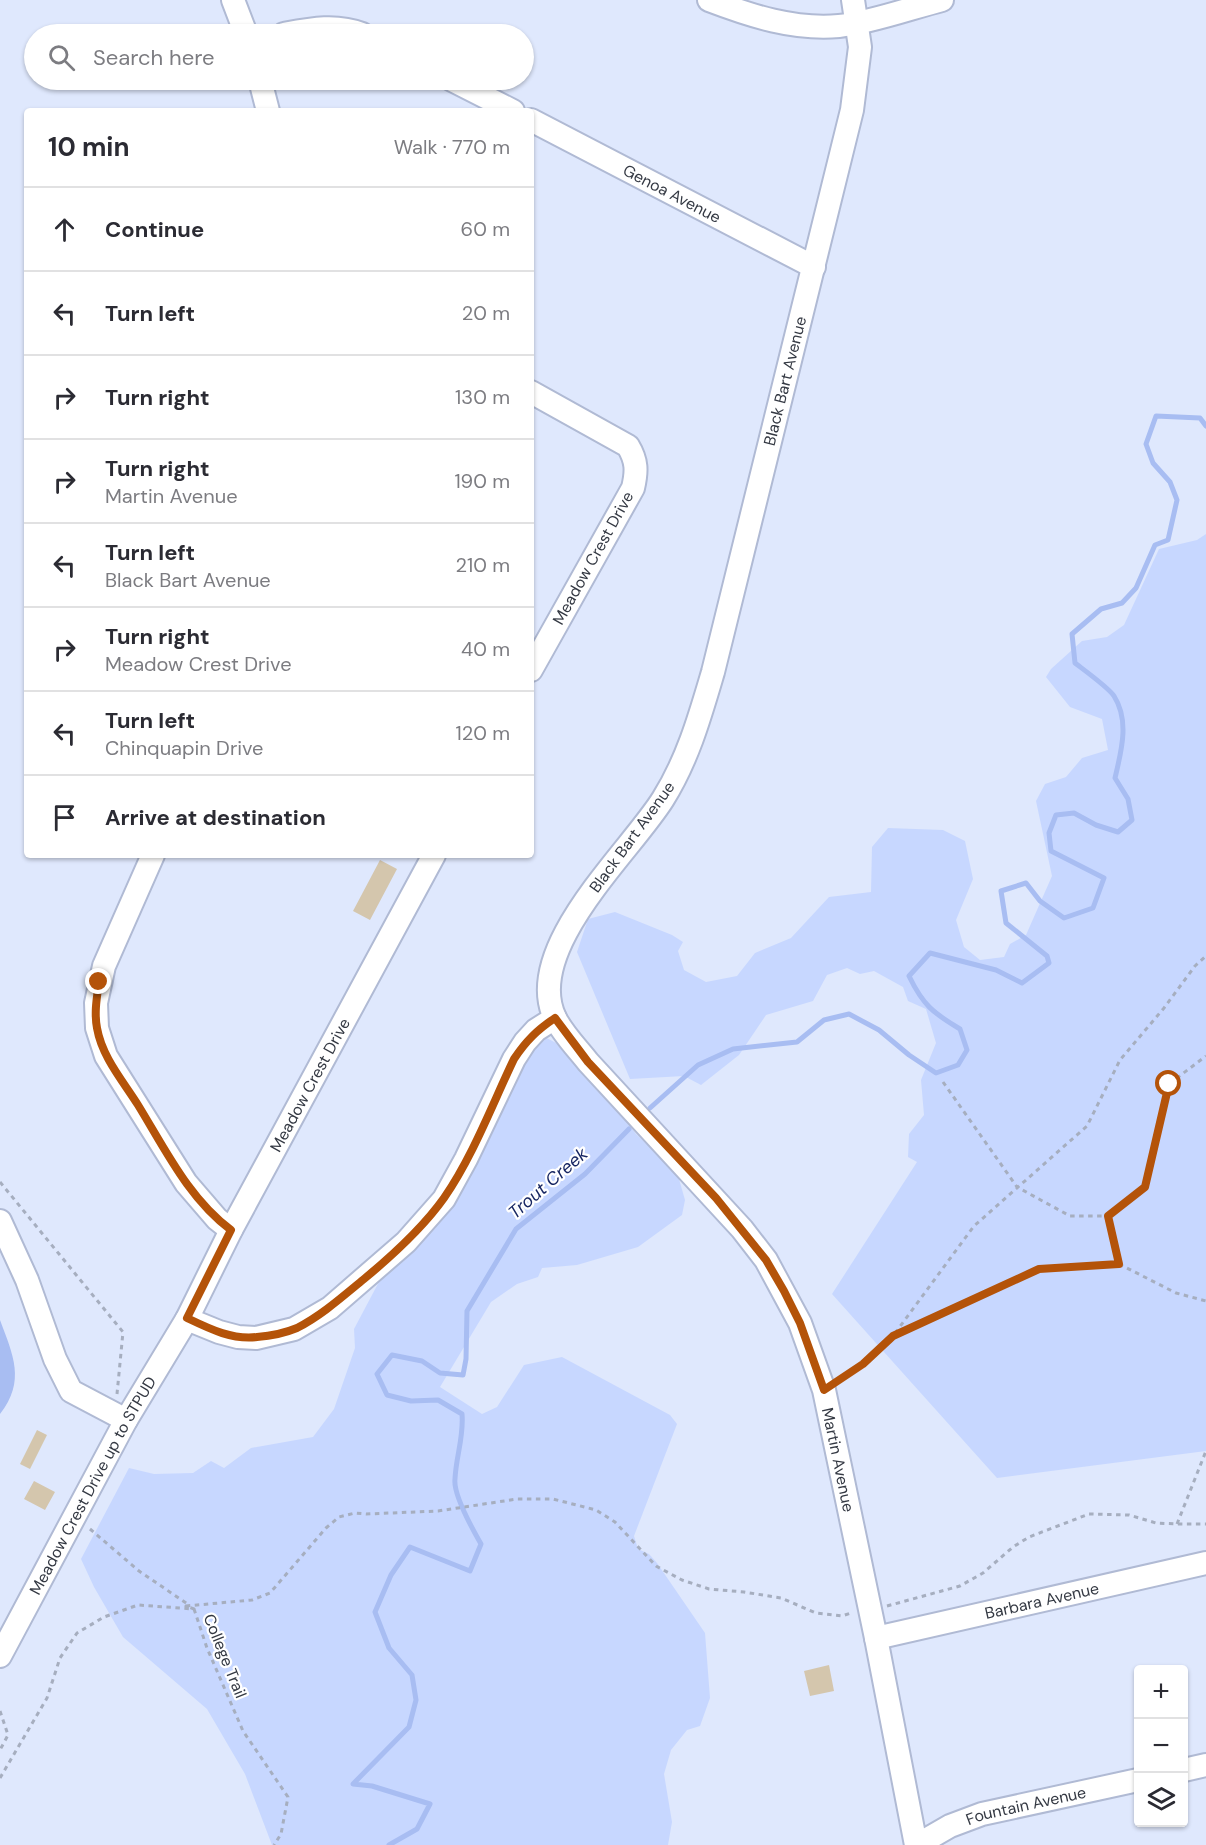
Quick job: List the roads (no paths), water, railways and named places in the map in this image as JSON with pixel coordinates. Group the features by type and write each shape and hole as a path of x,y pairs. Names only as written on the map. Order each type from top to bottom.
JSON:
{"street":[{"path":"233,0 242,24"},
{"path":"709,0 760,18 786,24 840,26 855,11 942,0"},
{"name":"Black Bart Avenue","path":"555,1018 551,1006 550,988 552,969 559,947 582,904 662,801 683,762 694,735 716,660 852,110 860,47 855,11"},
{"path":"263,90 267,108"},
{"path":"472,90 507,108"},
{"name":"Genoa Avenue","path":"534,122 814,267"},
{"name":"Meadow Crest Drive","path":"534,394 628,446 635,459 636,472 633,488 534,661"},
{"path":"152,858 104,966 96,1003 97,1028 106,1056 186,1183 217,1219 231,1230"},
{"name":"Meadow Crest Drive","path":"187,1318 231,1230 432,858"},
{"path":"187,1318 219,1332 238,1337 255,1338 294,1329 330,1308 406,1242 444,1199 514,1059 536,1030 555,1018"},
{"name":"Martin Avenue","path":"555,1018 588,1062 716,1198 766,1260 800,1323 824,1390 917,1845"},
{"path":"0,1221 27,1280 55,1359 71,1391 121,1418"},
{"name":"Meadow Crest Drive up to STPUD","path":"0,1656 6,1630 75,1516 121,1418 187,1318"},
{"name":"Barbara Avenue","path":"876,1638 1206,1563"},
{"path":"1188,1769 1206,1766"},
{"name":"Fountain Avenue","path":"917,1845 950,1826 982,1814 1134,1781"}],"waterway":[{"name":"Trout Creek","path":"650,1108 698,1065 733,1049 797,1042 824,1020 849,1014 879,1030 909,1055 936,1073 958,1065 967,1050 960,1029 930,1007 919,994 909,976 930,953 996,970 1022,983 1049,963 1047,956 1006,923 1001,891 1026,883 1040,901 1064,918 1093,908 1104,878 1051,851 1049,833 1056,815 1074,813 1096,825 1118,832 1132,820 1128,799 1115,778 1123,737 1119,706 1107,688 1075,663 1072,634 1101,609 1122,603 1136,588 1155,545 1168,540 1177,500 1170,482 1153,463 1146,444 1156,416 1200,418 1206,426"},
{"name":"Trout Creek","path":"389,1845 417,1829 430,1804 372,1786 353,1784 409,1727 416,1700 412,1675 389,1648 375,1612 391,1575 410,1547 470,1571 481,1544 464,1512 455,1486 462,1414 438,1400 411,1401 387,1395 377,1374 392,1355 422,1361 440,1373 463,1375 466,1359 467,1311 516,1229 585,1174 629,1129"}]}
